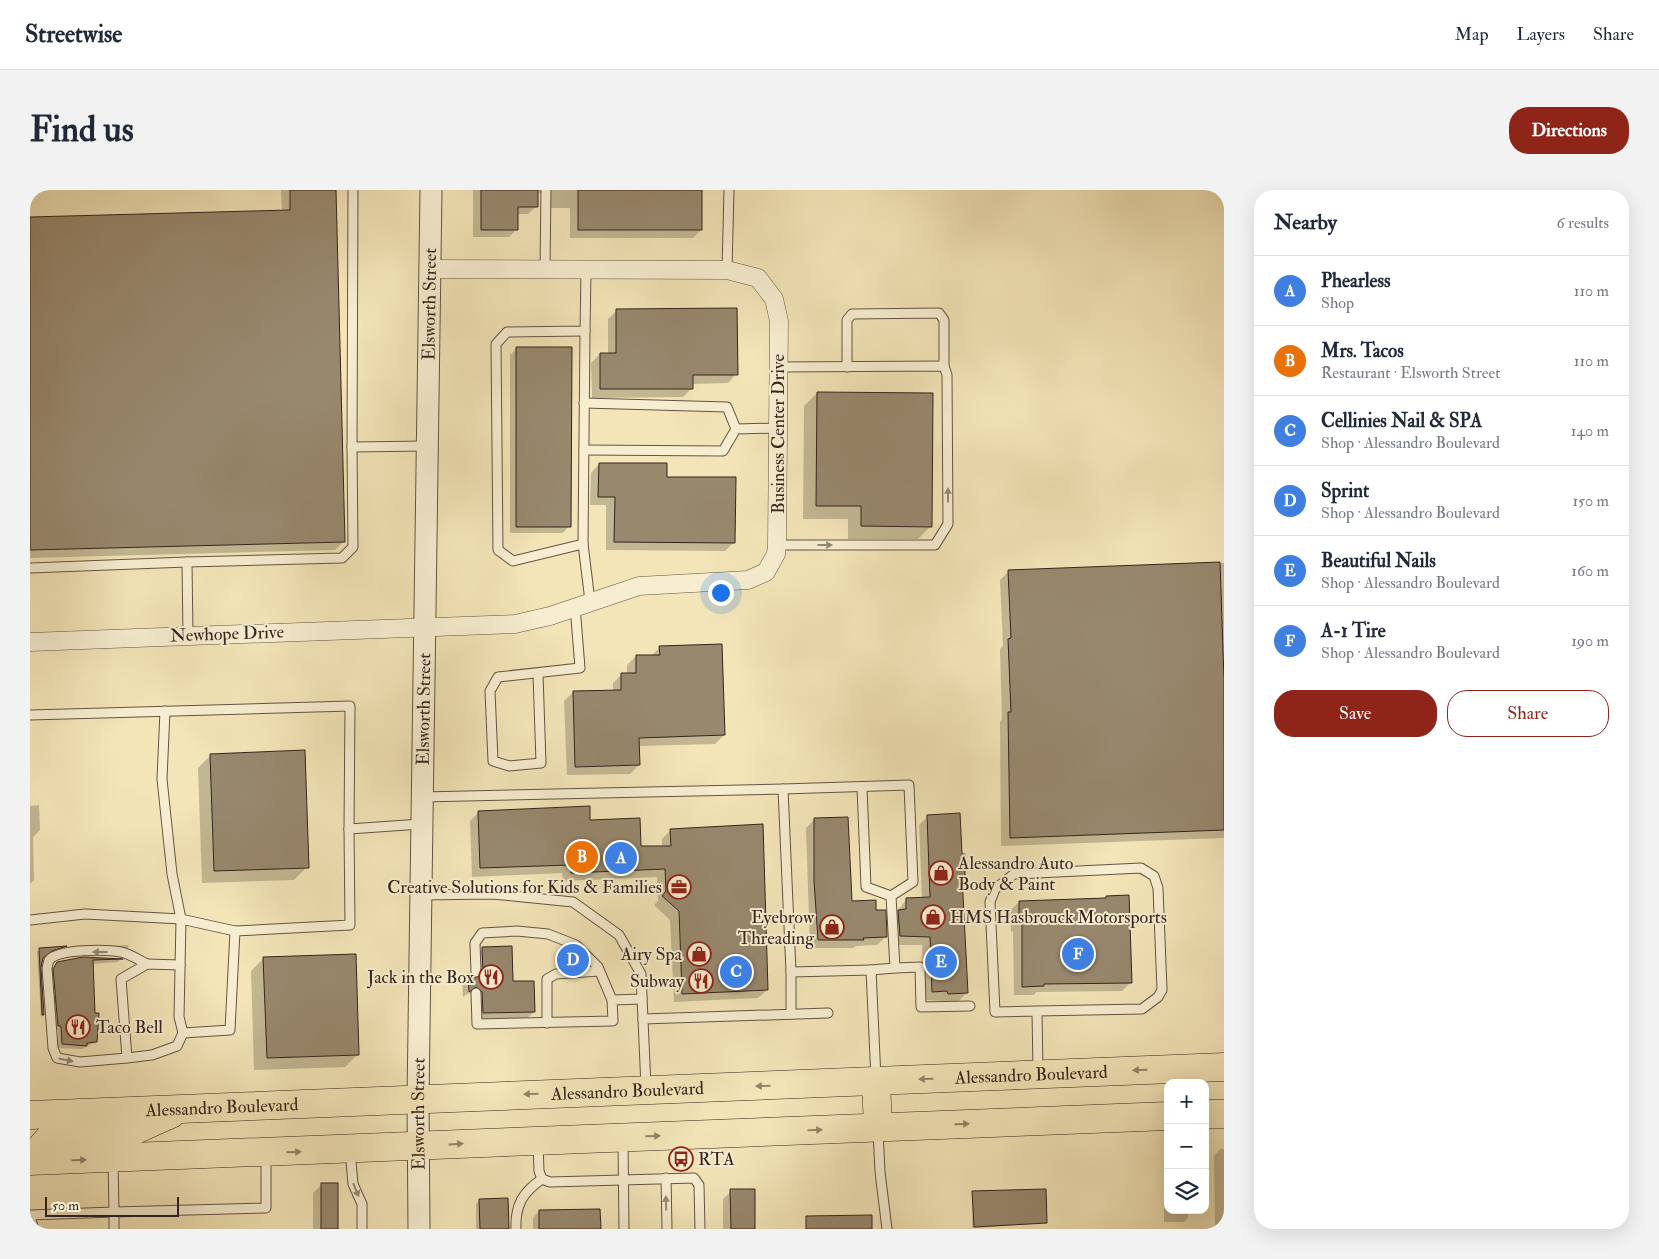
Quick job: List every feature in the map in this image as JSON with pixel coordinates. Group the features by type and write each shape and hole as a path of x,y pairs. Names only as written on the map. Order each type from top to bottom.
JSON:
{"main road":[{"name":"Alessandro Boulevard","path":"30,1115 1224,1067"},
{"path":"876,1082 878,1128"},
{"path":"30,1161 52,1136 134,1131 184,1109"},
{"path":"1209,1114 1224,1114"},
{"path":"30,1161 350,1150 623,1137 1164,1116"}],"street":[{"name":"Elsworth Street","path":"419,1229 418,1099 432,190"},
{"name":"Business Center Drive","path":"425,626 515,624 550,616 638,586 748,580 766,572 776,554 777,545 779,321 774,299 758,278 727,270 432,269"},
{"name":"Newhope Drive","path":"30,642 425,626"}],"lane":[{"path":"30,568 342,558 353,547 353,190"},
{"path":"545,269 546,190"},
{"path":"727,270 729,190"},
{"path":"538,674 541,763 509,766 493,761 490,691 498,677 580,668 586,270"},
{"path":"777,545 935,544 948,524 944,320 939,313 852,314 847,320 847,367"},
{"path":"583,544 514,561 498,550 496,344 507,332 585,331"},
{"path":"778,367 847,367 946,371"},
{"path":"584,403 727,407 736,430"},
{"path":"736,430 778,428"},
{"path":"584,450 723,452 736,430"},
{"path":"352,448 428,446"},
{"path":"187,562 188,636"},
{"path":"30,715 350,706 350,925 235,931 181,919 85,914 30,920"},
{"path":"165,711 162,779 172,874 181,919 179,1017 183,1033 177,1046 152,1054 80,1062 58,1058 53,1048 47,968 53,955 122,952 147,964 180,965"},
{"path":"422,797 909,785 913,882 891,896"},
{"path":"862,787 866,886 891,896"},
{"path":"783,789 791,1014"},
{"path":"350,829 422,824"},
{"path":"1141,868 1154,876 1158,888 1162,980 1162,990 1158,997 1142,1009 1037,1011 995,1012 990,902 994,889 1014,874 1141,868"},
{"path":"421,895 492,894 573,902 619,935 641,974 646,1090"},
{"path":"891,896 895,968"},
{"path":"183,1033 230,1030 235,931"},
{"path":"476,972 475,942 482,933 517,931 548,934 576,945 599,971 612,1000 613,1022 477,1024 476,993"},
{"path":"127,1058 121,979 147,964"},
{"path":"791,972 920,967 921,1007 970,1006"},
{"path":"872,970 876,1082"},
{"path":"547,1023 547,979 556,974 599,971"},
{"path":"612,1000 642,999"},
{"path":"1037,1011 1038,1075"},
{"path":"643,1019 828,1013"},
{"path":"878,1128 886,1229"},
{"path":"623,1137 624,1229"},
{"path":"538,1141 539,1171 542,1179 550,1182 694,1178 699,1185 700,1229"},
{"path":"350,1150 353,1184 362,1204 362,1229"},
{"path":"34,1229 30,1216 266,1208 266,1153"},
{"path":"113,1158 114,1229"},
{"path":"666,1178 667,1229"},
{"path":"516,1229 520,1199 542,1179"}],"building":[{"path":"290,190 336,190 345,542 30,550 30,217 290,210"},
{"path":"481,190 538,190 538,207 518,207 518,230 481,230"},
{"path":"578,190 702,190 702,230 578,230"},
{"path":"737,308 738,375 693,375 693,389 600,389 600,353 616,353 616,309"},
{"path":"516,347 572,347 571,527 516,527"},
{"path":"817,392 933,393 932,527 861,526 861,506 816,506"},
{"path":"599,463 667,463 667,477 736,477 735,543 614,542 615,497 598,497"},
{"path":"1220,562 1224,680 1224,830 1010,838 1008,712 1011,712 1008,639 1011,638 1008,570"},
{"path":"722,644 725,735 639,738 640,765 575,767 573,691 621,690 621,673 636,673 636,655 660,655 659,646"},
{"path":"305,750 309,868 214,871 210,754"},
{"path":"590,806 590,820 640,818 641,846 671,846 670,829 763,824 768,990 682,994 679,911 662,896 666,891 665,869 571,873 571,865 480,868 478,811"},
{"path":"960,813 962,854 965,854 965,876 962,876 968,993 948,994 947,991 932,992 930,937 900,936 898,910 906,909 906,898 930,897 927,815"},
{"path":"848,817 852,901 876,900 876,910 886,910 887,937 863,938 864,940 818,940 814,881 814,818"},
{"path":"1129,895 1132,983 1044,984 1044,986 1022,987 1022,923 1019,923 1019,901 1106,898 1106,896"},
{"path":"67,946 52,951 43,958 41,968 44,1015 42,1015 39,948"},
{"name":"Jack in the Box","path":"512,946 513,981 534,981 535,1012 483,1013 482,992 476,987 469,992 468,973 476,978 483,973 482,947"},
{"path":"356,954 359,1055 267,1058 263,957"},
{"path":"83,957 123,959 93,960 95,1013 99,1013 97,1042 87,1043 87,1046 62,1044 61,1026 58,1026 53,969 57,962"},
{"path":"321,1183 338,1183 338,1229 321,1229"},
{"path":"730,1189 755,1189 755,1229 731,1229"},
{"path":"1046,1189 1047,1223 974,1227 972,1191"},
{"path":"508,1198 509,1229 480,1229 479,1199"},
{"path":"600,1209 601,1229 539,1229 539,1210"},
{"path":"872,1215 872,1229 806,1229 806,1216"}],"place":[{"name":"Mrs. Tacos","path":"582,857"},
{"name":"Phearless","path":"621,858"},
{"name":"Alessandro Auto Body & Paint","path":"941,873"},
{"name":"Creative Solutions for Kids & Families","path":"679,887"},
{"name":"HMS Hasbrouck Motorsports","path":"933,917"},
{"name":"Eyebrow Threading","path":"832,927"},
{"name":"Airy Spa","path":"699,954"},
{"name":"A-1 Tire","path":"1078,954"},
{"name":"Sprint","path":"573,960"},
{"name":"Beautiful Nails","path":"941,962"},
{"name":"Cellinies Nail & SPA","path":"736,972"},
{"name":"Jack in the Box","path":"491,977"},
{"name":"Subway","path":"701,981"},
{"name":"Taco Bell","path":"78,1027"},
{"name":"RTA","path":"681,1159"}]}
